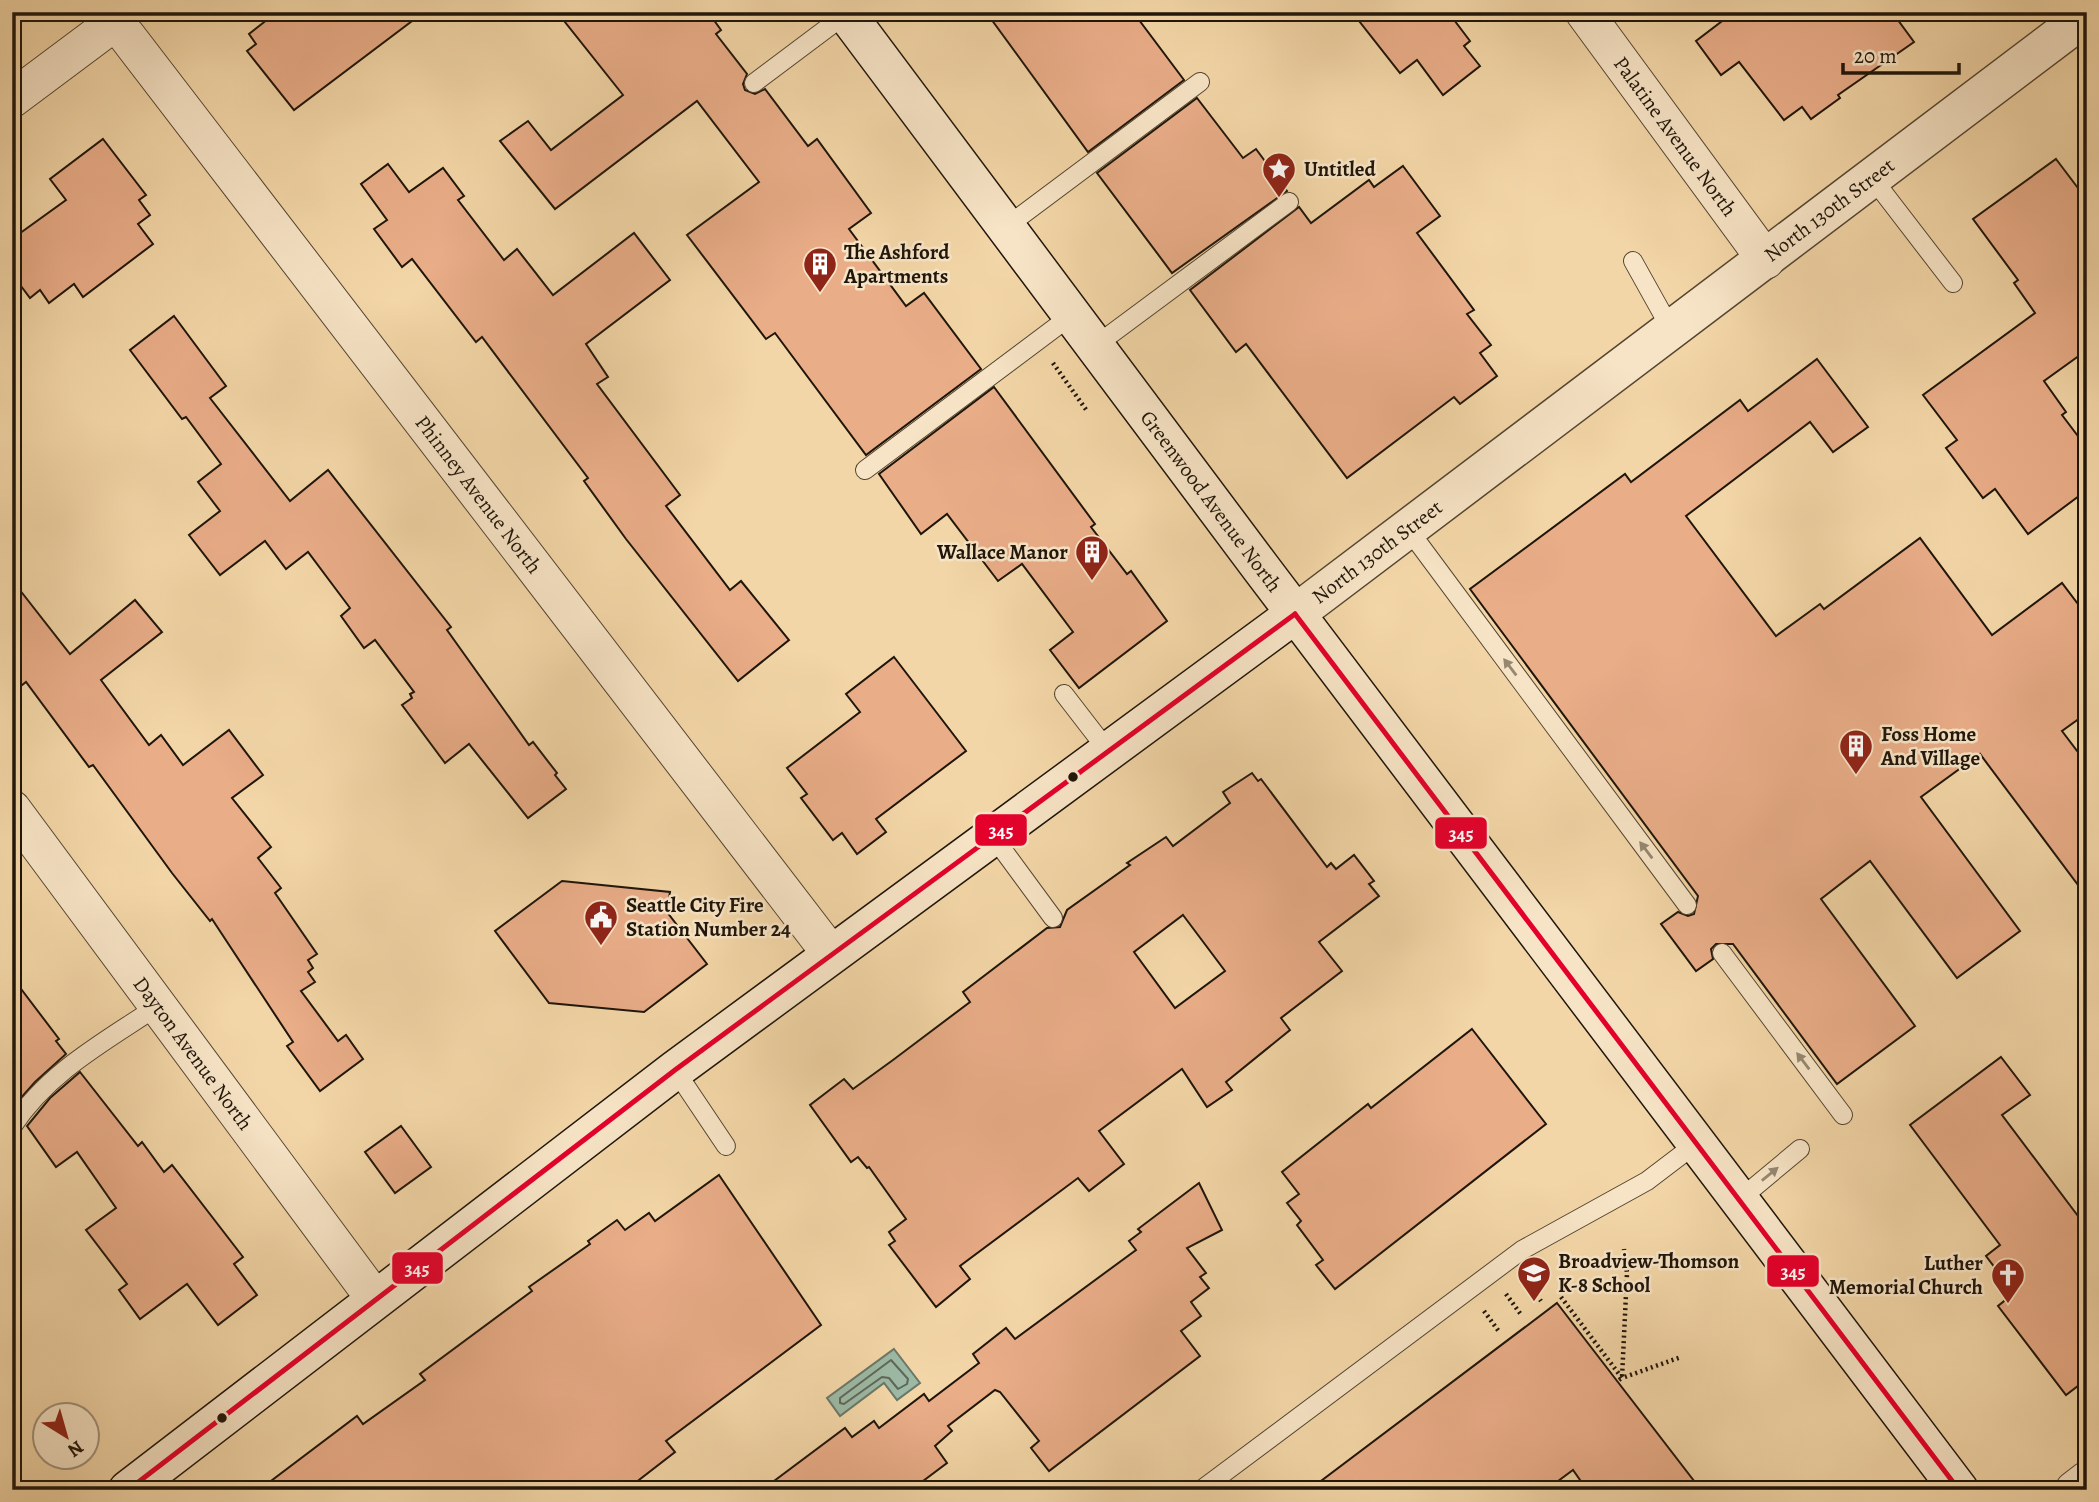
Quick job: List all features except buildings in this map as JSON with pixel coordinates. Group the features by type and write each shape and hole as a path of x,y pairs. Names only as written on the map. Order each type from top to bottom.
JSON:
{"main road":[{"name":"Greenwood Avenue North","path":"846,13 1296,614 1959,1490"},
{"name":"North 130th Street","path":"148,1484 375,1299 675,1070 1296,614 1873,180 2087,15"}],"street":[{"name":"Palatine Avenue North","path":"1584,12 1766,260"},
{"path":"12,99 116,23"},
{"name":"Phinney Avenue North","path":"116,23 831,954"},
{"name":"Dayton Avenue North","path":"12,809 375,1299"},
{"path":"2074,1490 2087,1480"}],"lane":[{"path":"754,83 846,13"},
{"path":"1006,227 1200,82"},
{"path":"1873,180 1953,283"},
{"path":"1095,346 1289,202"},
{"path":"1633,261 1672,331"},
{"path":"865,470 1072,315"},
{"path":"1408,529 1687,905"},
{"path":"1064,694 1108,751"},
{"path":"992,835 1053,919"},
{"path":"1722,953 1843,1115"},
{"path":"12,1127 27,1104 57,1074 158,1006"},
{"path":"675,1070 726,1146"},
{"path":"1201,1490 1522,1250 1647,1181 1697,1143"},
{"path":"1740,1199 1801,1149"}],"path":[{"path":"1046,354 1087,411"},
{"path":"1620,1379 1628,1273 1624,1249"},
{"path":"1523,1277 1541,1301"},
{"path":"1503,1291 1522,1316"},
{"path":"1561,1297 1620,1379"},
{"path":"1482,1308 1500,1333"},
{"path":"1620,1379 1681,1357"}],"water":[{"path":"894,1349 920,1383 897,1400 884,1383 840,1416 827,1398"}],"transit line":[{"name":"345","path":"1295,614 1959,1490"},
{"name":"345","path":"128,1490 675,1070 1295,614"}],"place":[{"name":"Untitled","path":"1279,199"},
{"name":"The Ashford Apartments","path":"820,294"},
{"name":"Wallace Manor","path":"1092,582"},
{"name":"Foss Home And Village","path":"1856,776"},
{"name":"Seattle City Fire Station Number 24","path":"601,947"},
{"name":"Broadview-Thomson K-8 School","path":"1534,1303"},
{"name":"Luther Memorial Church","path":"2008,1305"}]}
